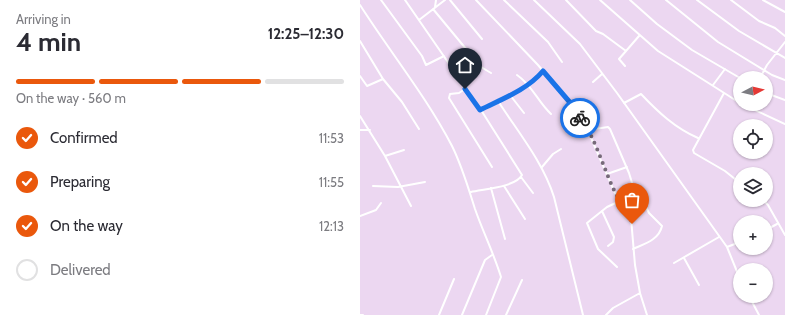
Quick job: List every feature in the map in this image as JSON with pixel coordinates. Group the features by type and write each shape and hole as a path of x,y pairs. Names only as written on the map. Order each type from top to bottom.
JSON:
{"street":[{"path":"381,0 422,56 426,65 444,56"},
{"path":"405,0 518,167 521,177 533,193"},
{"path":"434,8 436,0"},
{"path":"419,21 445,0"},
{"path":"450,0 482,39"},
{"path":"476,0 543,71 575,109 588,130 620,201 631,218 633,250 640,293 647,315"},
{"path":"504,0 548,42 562,62"},
{"path":"534,0 580,44 624,103 727,248 733,263"},
{"path":"566,0 596,31 604,34 626,51"},
{"path":"630,0 657,24 692,50 733,74"},
{"path":"666,0 711,37 764,70 785,80"},
{"path":"696,0 734,28 785,58"},
{"path":"731,0 759,21 775,28 785,36"},
{"path":"763,0 785,12"},
{"path":"601,1 639,36 658,51 733,99"},
{"path":"360,5 414,82 438,122 452,146 471,192 501,279 486,315"},
{"path":"434,8 481,67 491,73"},
{"path":"625,66 619,59 639,36"},
{"path":"360,41 384,79 390,84 394,94 402,102 419,128"},
{"path":"764,70 785,42"},
{"path":"713,86 725,69"},
{"path":"480,110 529,85 543,71"},
{"path":"593,82 602,74"},
{"path":"517,75 529,85 536,97 551,114"},
{"path":"360,76 367,86 384,79"},
{"path":"465,89 459,93 450,94 449,98 492,167"},
{"path":"724,93 693,147 694,154 725,171 733,177"},
{"path":"624,103 641,94 653,107 677,127 698,138"},
{"path":"510,95 524,113"},
{"path":"773,96 785,100"},
{"path":"498,102 542,167 554,197 583,315"},
{"path":"758,111 785,124"},
{"path":"360,116 385,156 411,206"},
{"path":"588,130 609,128 627,167 637,199 645,205 662,226 654,240 633,250"},
{"path":"360,130 370,130"},
{"path":"542,167 552,154 561,149"},
{"path":"385,156 404,150"},
{"path":"607,174 627,167"},
{"path":"471,192 504,186 521,177"},
{"path":"373,186 401,187 425,182"},
{"path":"504,186 525,219"},
{"path":"491,188 505,239"},
{"path":"617,267 598,248 588,222 602,211 620,201"},
{"path":"360,216 376,210 381,203"},
{"path":"769,207 785,235"},
{"path":"602,211 614,237 613,242 608,246"},
{"path":"773,226 778,223"},
{"path":"674,263 719,237"},
{"path":"727,248 733,245"},
{"path":"462,315 485,260 493,254"},
{"path":"684,258 699,285"},
{"path":"439,315 454,279"},
{"path":"506,315 522,280"},
{"path":"606,315 613,308 640,293"},
{"path":"753,303 759,315"}],"way so far":[{"path":"580,118 588,130 615,193 628,212 632,224"}],"route":[{"path":"465,89 480,110 523,88 534,81 543,71 573,106 580,118"}]}
